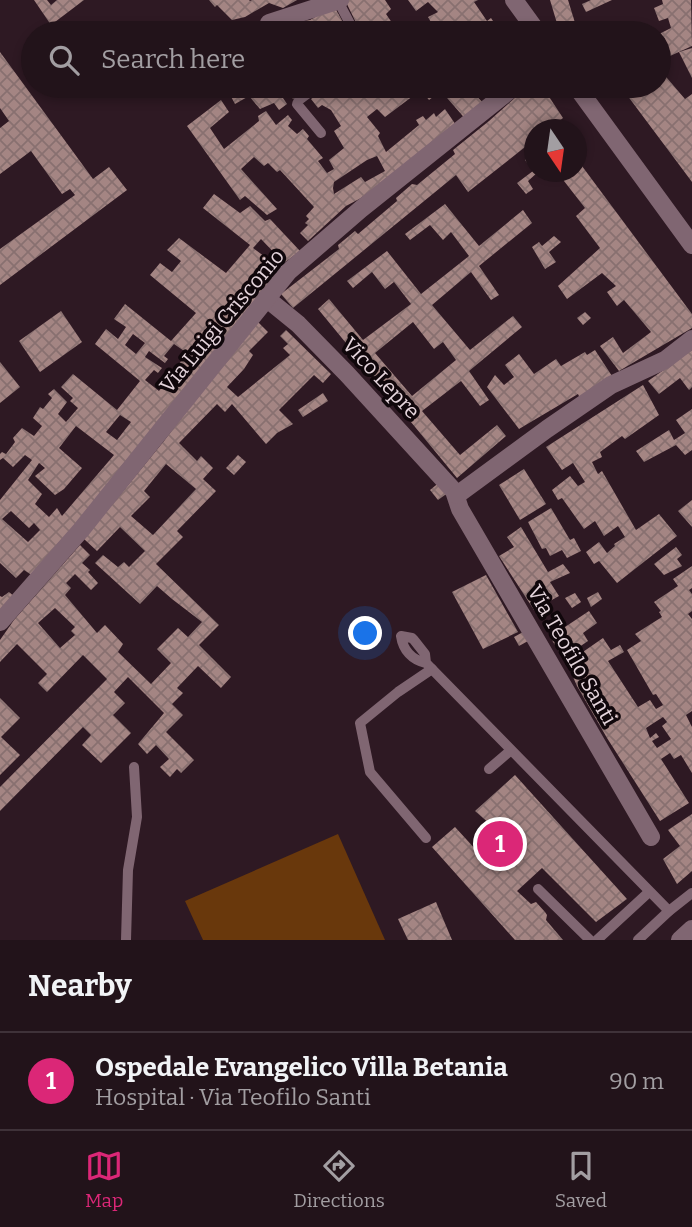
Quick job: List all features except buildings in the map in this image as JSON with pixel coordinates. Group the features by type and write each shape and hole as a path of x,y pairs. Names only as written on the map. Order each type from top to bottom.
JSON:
{"street":[{"path":"514,0 529,21"},
{"path":"276,21 339,1"},
{"name":"Via Luigi Crisconio","path":"0,622 81,530 288,272 361,209 500,98"},
{"path":"585,98 692,245"},
{"name":"Vico Lepre","path":"266,298 298,324 457,495"},
{"path":"457,495 611,385 665,360 692,340"},
{"name":"Via Teofilo Santi","path":"457,495 460,509 651,837"},
{"path":"680,940 692,929"}],"lane":[{"path":"339,1 349,21"},
{"path":"302,98 297,104 321,133"},
{"path":"426,838 370,772 360,723 429,666 669,911"},
{"path":"489,769 510,751"},
{"path":"126,940 128,870 137,817 135,766"},
{"path":"538,889 590,940"},
{"path":"597,940 649,892"},
{"path":"638,940 692,893"}],"shaded area":[{"path":"338,834 385,940 203,940 185,901"}],"place":[{"name":"Ospedale Evangelico Villa Betania","path":"500,844"}]}
